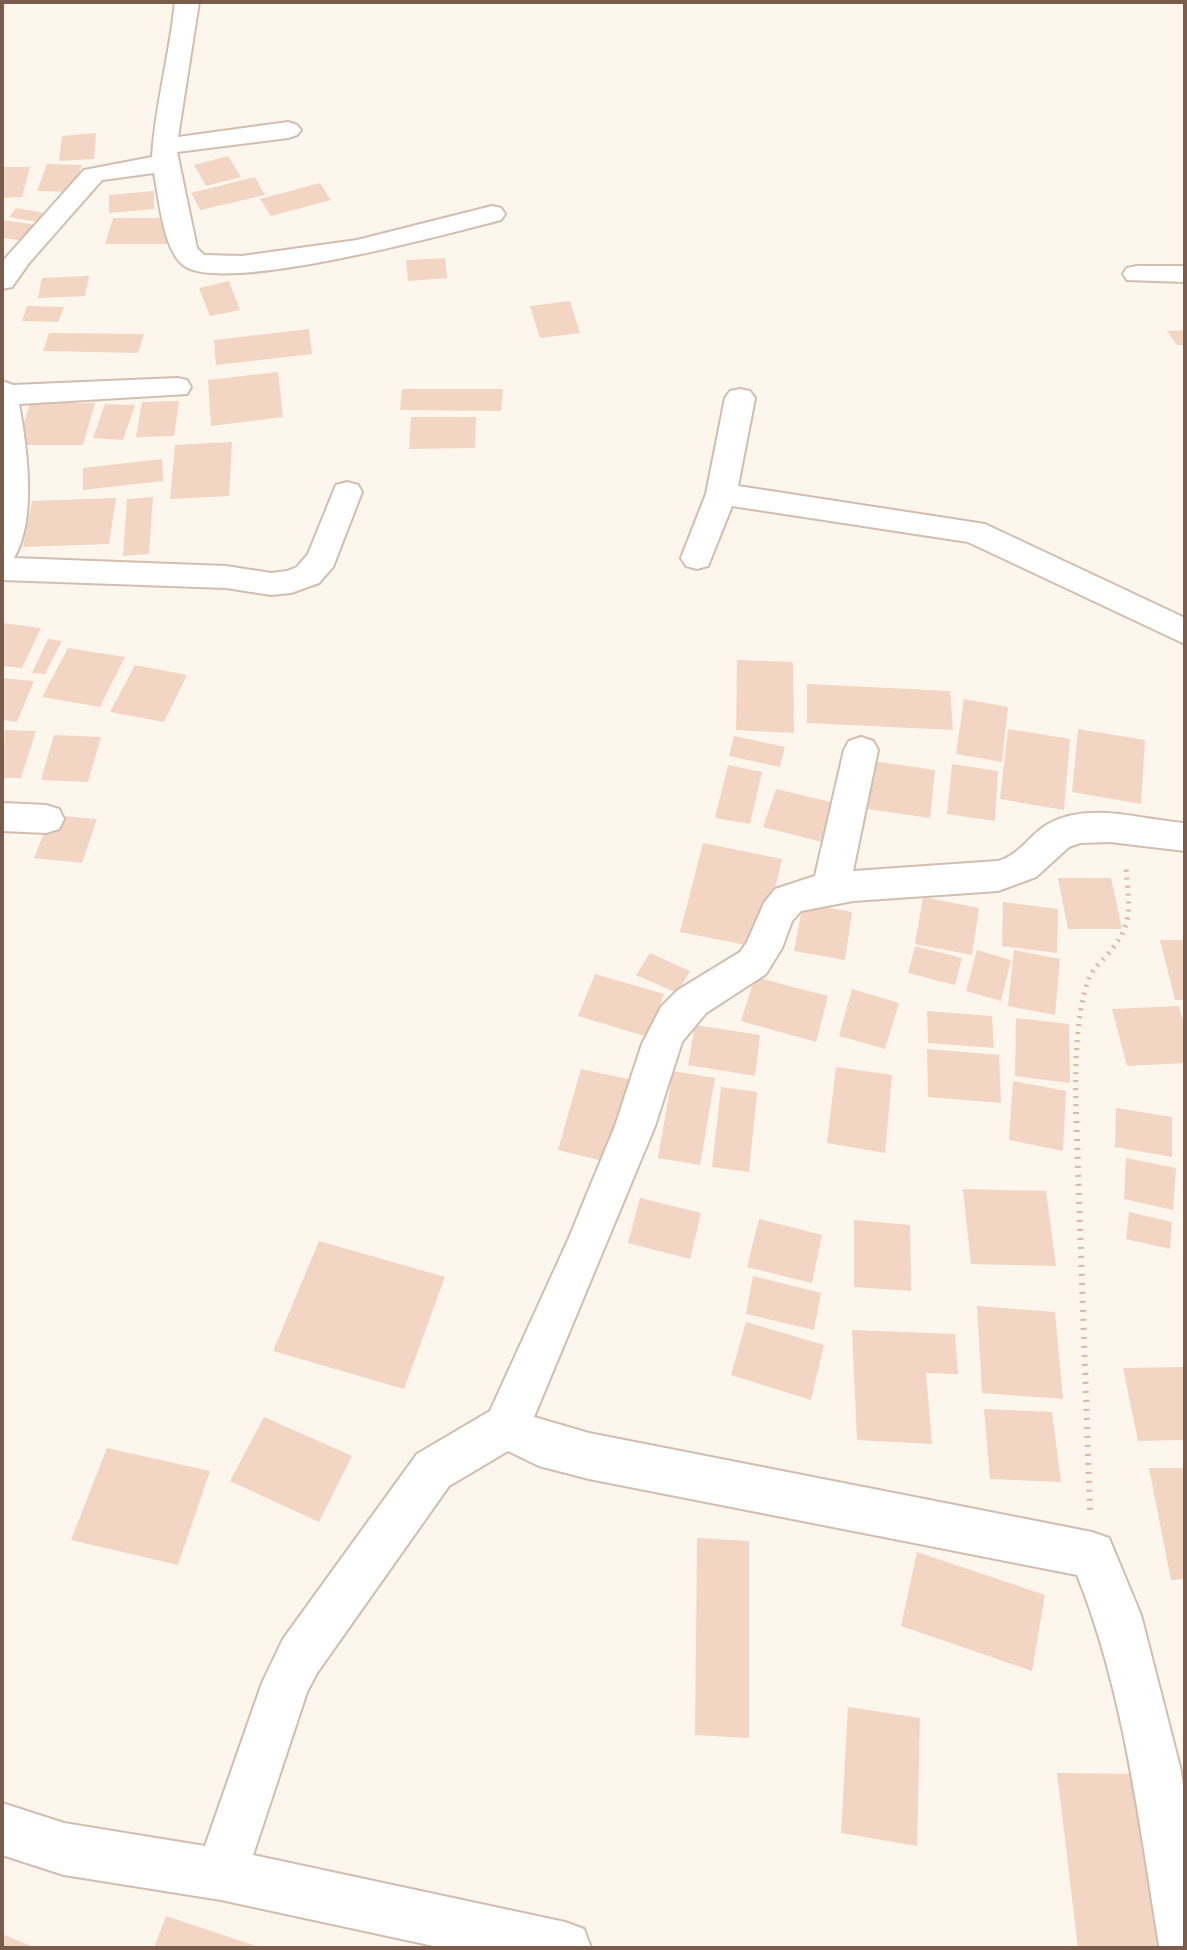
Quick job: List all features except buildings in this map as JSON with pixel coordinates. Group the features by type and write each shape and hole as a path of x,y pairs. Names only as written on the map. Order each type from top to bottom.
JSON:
{"street":[{"path":"187,2 184,36 166,128 166,154 184,250 194,261 204,265 242,264 357,248 492,214"},
{"path":"2,281 19,257 93,175 151,167 166,154 288,130"},
{"path":"2,552 11,525 13,495 3,392 177,387"},
{"path":"697,558 721,494 740,398"},
{"path":"2,569 226,577 271,584 291,582 308,575 322,559 347,492"},
{"path":"721,494 974,532 1185,632"},
{"path":"831,887 861,750"},
{"path":"2,817 46,819"},
{"path":"221,1874 286,1683 300,1656 433,1470 506,1427 553,1326 637,1121 656,1056 676,1017 697,997 752,964 765,949 776,918 788,900 831,887 992,877 1013,872 1031,861 1062,833 1081,828 1124,829 1185,837"},
{"path":"506,1427 539,1443 589,1456 1092,1555 1117,1615 1155,1767 1185,1945"},
{"path":"2,1829 64,1849 221,1874 565,1948"}],"path":[{"path":"1092,1555 1075,1078 1083,1006 1090,976 1126,932 1129,913 1124,829"}]}
